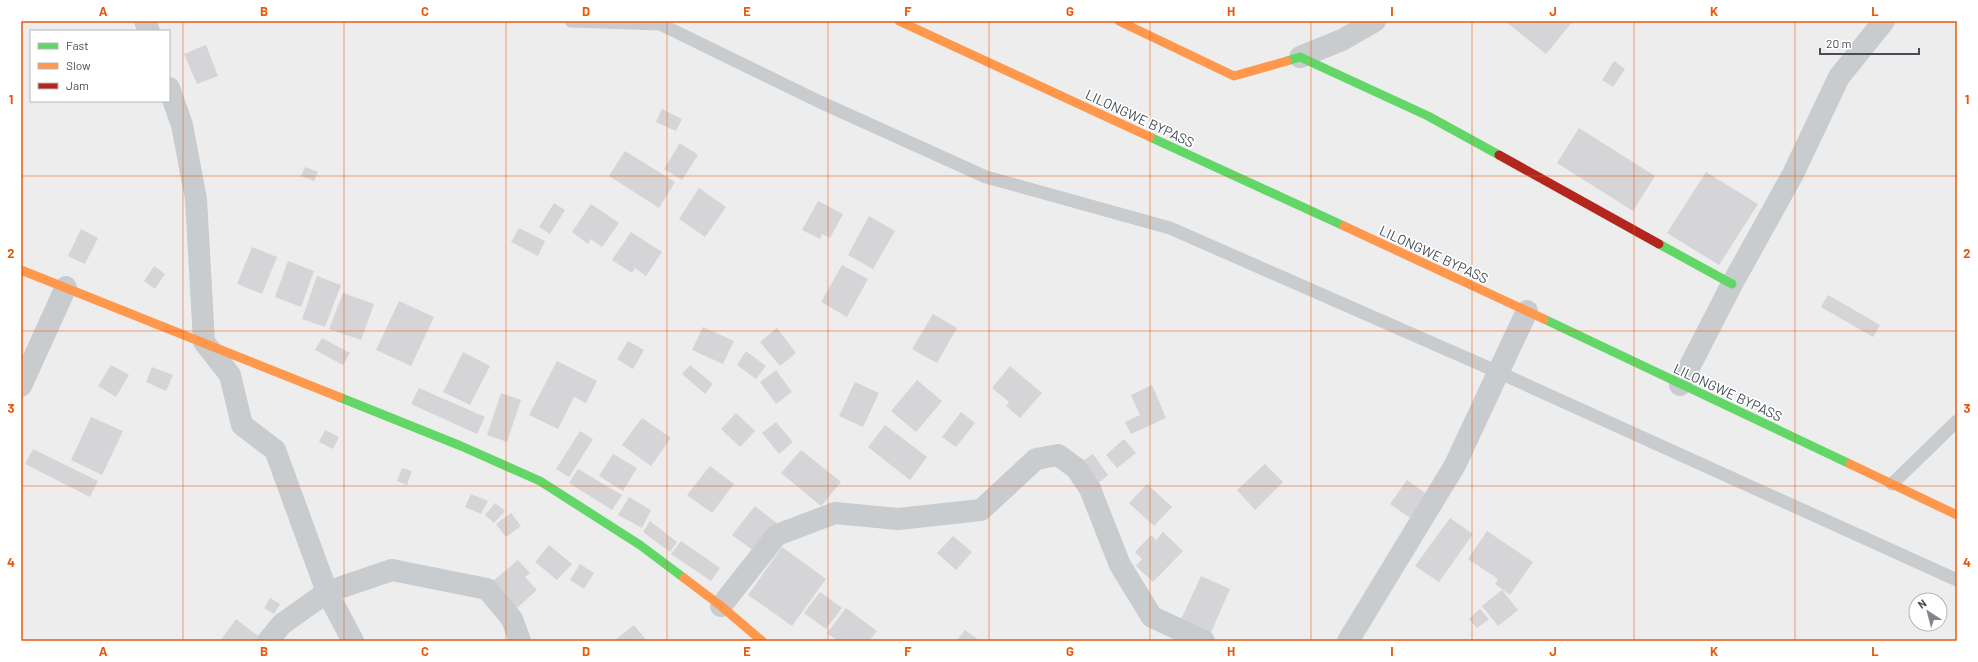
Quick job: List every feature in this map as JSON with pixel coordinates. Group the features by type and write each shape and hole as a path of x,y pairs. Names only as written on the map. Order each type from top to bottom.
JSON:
{"street":[{"name":"LILONGWE BYPASS","path":"899,21 1527,312 1957,515"},
{"path":"1119,21 1234,76 1300,57 1342,40 1375,21"},
{"path":"1680,385 1732,284 1793,174 1839,77 1884,21"},
{"path":"1300,57 1428,116 1732,284"},
{"path":"170,91 182,125 196,199 204,342 230,375 242,426 275,450 327,592 353,641"},
{"path":"21,270 461,446 540,481 640,545 721,606 762,641"},
{"path":"21,386 66,287"},
{"path":"1348,641 1455,465 1527,312"},
{"path":"721,606 777,535 835,513 898,518 981,510 1036,459 1058,455 1076,468 1090,489 1120,565 1152,617 1204,641"},
{"path":"268,641 282,624 327,592 392,570 487,589 512,619 520,641"}],"lane":[{"path":"571,21 660,24 820,102 986,177 1170,228 1498,372 1957,580"},
{"path":"1892,484 1957,421"}],"building":[{"path":"1505,21 1573,21 1546,54"},
{"path":"206,45 218,76 197,84 184,54"},
{"path":"1614,61 1625,69 1613,87 1602,80"},
{"path":"662,109 682,119 676,131 656,122"},
{"path":"1579,128 1655,176 1633,211 1557,163"},
{"path":"680,143 698,155 682,180 664,169"},
{"path":"625,151 675,182 659,208 609,176"},
{"path":"305,167 318,172 314,181 301,176"},
{"path":"1706,172 1758,204 1719,265 1667,233"},
{"path":"699,188 726,207 705,237 679,219"},
{"path":"818,201 843,214 830,238 822,234 820,239 802,230"},
{"path":"554,203 565,210 550,234 539,227"},
{"path":"591,204 619,223 602,247 591,239 588,244 572,232"},
{"path":"869,216 895,231 873,269 848,255"},
{"path":"519,228 545,241 538,256 511,242"},
{"path":"81,229 98,238 85,264 68,256"},
{"path":"631,232 662,252 646,276 635,268 632,273 612,260"},
{"path":"252,247 277,257 262,294 237,284"},
{"path":"288,261 314,271 301,307 275,297"},
{"path":"842,265 868,279 847,317 821,302"},
{"path":"154,266 165,274 155,289 144,281"},
{"path":"317,276 341,285 325,327 302,319"},
{"path":"343,293 374,304 361,340 329,329"},
{"path":"1828,295 1880,325 1873,337 1821,307"},
{"path":"399,301 434,317 411,366 376,350"},
{"path":"933,314 957,328 937,363 912,349"},
{"path":"703,327 734,341 723,364 692,350"},
{"path":"777,328 796,353 780,366 760,342"},
{"path":"322,338 350,353 343,365 315,350"},
{"path":"628,341 644,350 633,369 617,359"},
{"path":"746,351 766,366 756,379 737,365"},
{"path":"463,352 490,366 470,405 443,392"},
{"path":"557,361 597,381 586,403 574,397 558,429 529,415"},
{"path":"111,365 129,375 116,397 98,386"},
{"path":"690,365 713,384 705,394 682,374"},
{"path":"1010,366 1042,393 1020,418 1006,406 1009,402 992,388"},
{"path":"152,367 173,375 166,391 146,382"},
{"path":"776,370 792,392 776,404 760,382"},
{"path":"917,380 942,401 916,432 891,411"},
{"path":"855,382 879,393 863,427 839,416"},
{"path":"1152,385 1166,418 1131,434 1125,422 1140,415 1131,395"},
{"path":"419,388 485,417 477,434 411,404"},
{"path":"501,393 521,400 507,442 487,435"},
{"path":"961,412 975,423 956,447 942,437"},
{"path":"736,413 755,431 740,447 721,429"},
{"path":"91,417 123,431 102,475 71,460"},
{"path":"642,418 671,438 651,466 622,445"},
{"path":"776,422 793,442 779,454 762,433"},
{"path":"885,425 927,457 910,480 868,447"},
{"path":"325,430 339,437 333,449 319,442"},
{"path":"580,431 593,439 569,477 556,469"},
{"path":"1124,439 1136,453 1117,468 1106,455"},
{"path":"33,449 98,481 90,497 25,464"},
{"path":"801,450 841,482 821,506 781,473"},
{"path":"613,454 637,468 623,491 599,476"},
{"path":"1093,454 1108,475 1096,485 1080,463"},
{"path":"1265,464 1283,482 1255,510 1237,490"},
{"path":"710,466 734,484 712,513 687,495"},
{"path":"402,468 412,471 407,485 397,481"},
{"path":"578,469 622,495 612,510 569,483"},
{"path":"1407,480 1429,496 1413,520 1390,504"},
{"path":"1147,484 1172,507 1154,526 1129,503"},
{"path":"471,494 488,501 481,514 465,507"},
{"path":"629,497 651,510 642,528 618,515"},
{"path":"495,503 505,511 494,523 485,515"},
{"path":"755,506 777,523 754,551 732,535"},
{"path":"511,513 521,526 506,537 496,524"},
{"path":"1450,518 1473,534 1439,582 1415,566"},
{"path":"650,521 677,542 670,552 643,532"},
{"path":"1487,531 1533,562 1510,595 1495,584 1498,579 1468,559"},
{"path":"1163,532 1183,551 1153,582 1136,566 1142,559 1135,552 1151,535 1156,540"},
{"path":"953,536 972,552 956,570 937,553"},
{"path":"681,541 720,568 711,581 671,554"},
{"path":"549,545 572,564 557,580 535,562"},
{"path":"782,547 826,579 792,626 748,595"},
{"path":"518,560 530,573 525,577 537,590 517,608 493,581"},
{"path":"580,564 594,573 584,589 570,580"},
{"path":"1201,576 1230,589 1209,637 1179,624"},
{"path":"1502,590 1518,610 1498,626 1482,606"},
{"path":"820,592 842,608 826,629 804,613"},
{"path":"270,598 280,604 274,614 264,608"},
{"path":"846,608 877,631 869,641 838,641 827,633"},
{"path":"1480,609 1489,619 1477,628 1469,619"},
{"path":"236,619 261,638 259,641 220,641"},
{"path":"634,625 647,641 614,641"},
{"path":"965,630 980,641 956,641"}],"traffic: fast":[{"path":"1287,61 1300,57 1428,116 1499,155"},
{"path":"1150,137 1344,226"},
{"path":"1659,244 1732,284"},
{"path":"1544,319 1850,464"},
{"path":"339,397 461,446 540,481 640,545 684,578"}],"traffic: slow":[{"path":"899,21 1150,137"},
{"path":"1119,21 1234,76 1287,61"},
{"path":"1344,226 1544,319"},
{"path":"21,270 339,397"},
{"path":"1850,464 1957,515"},
{"path":"684,578 721,606 762,641"}],"traffic: jam":[{"path":"1499,155 1659,244"}]}
